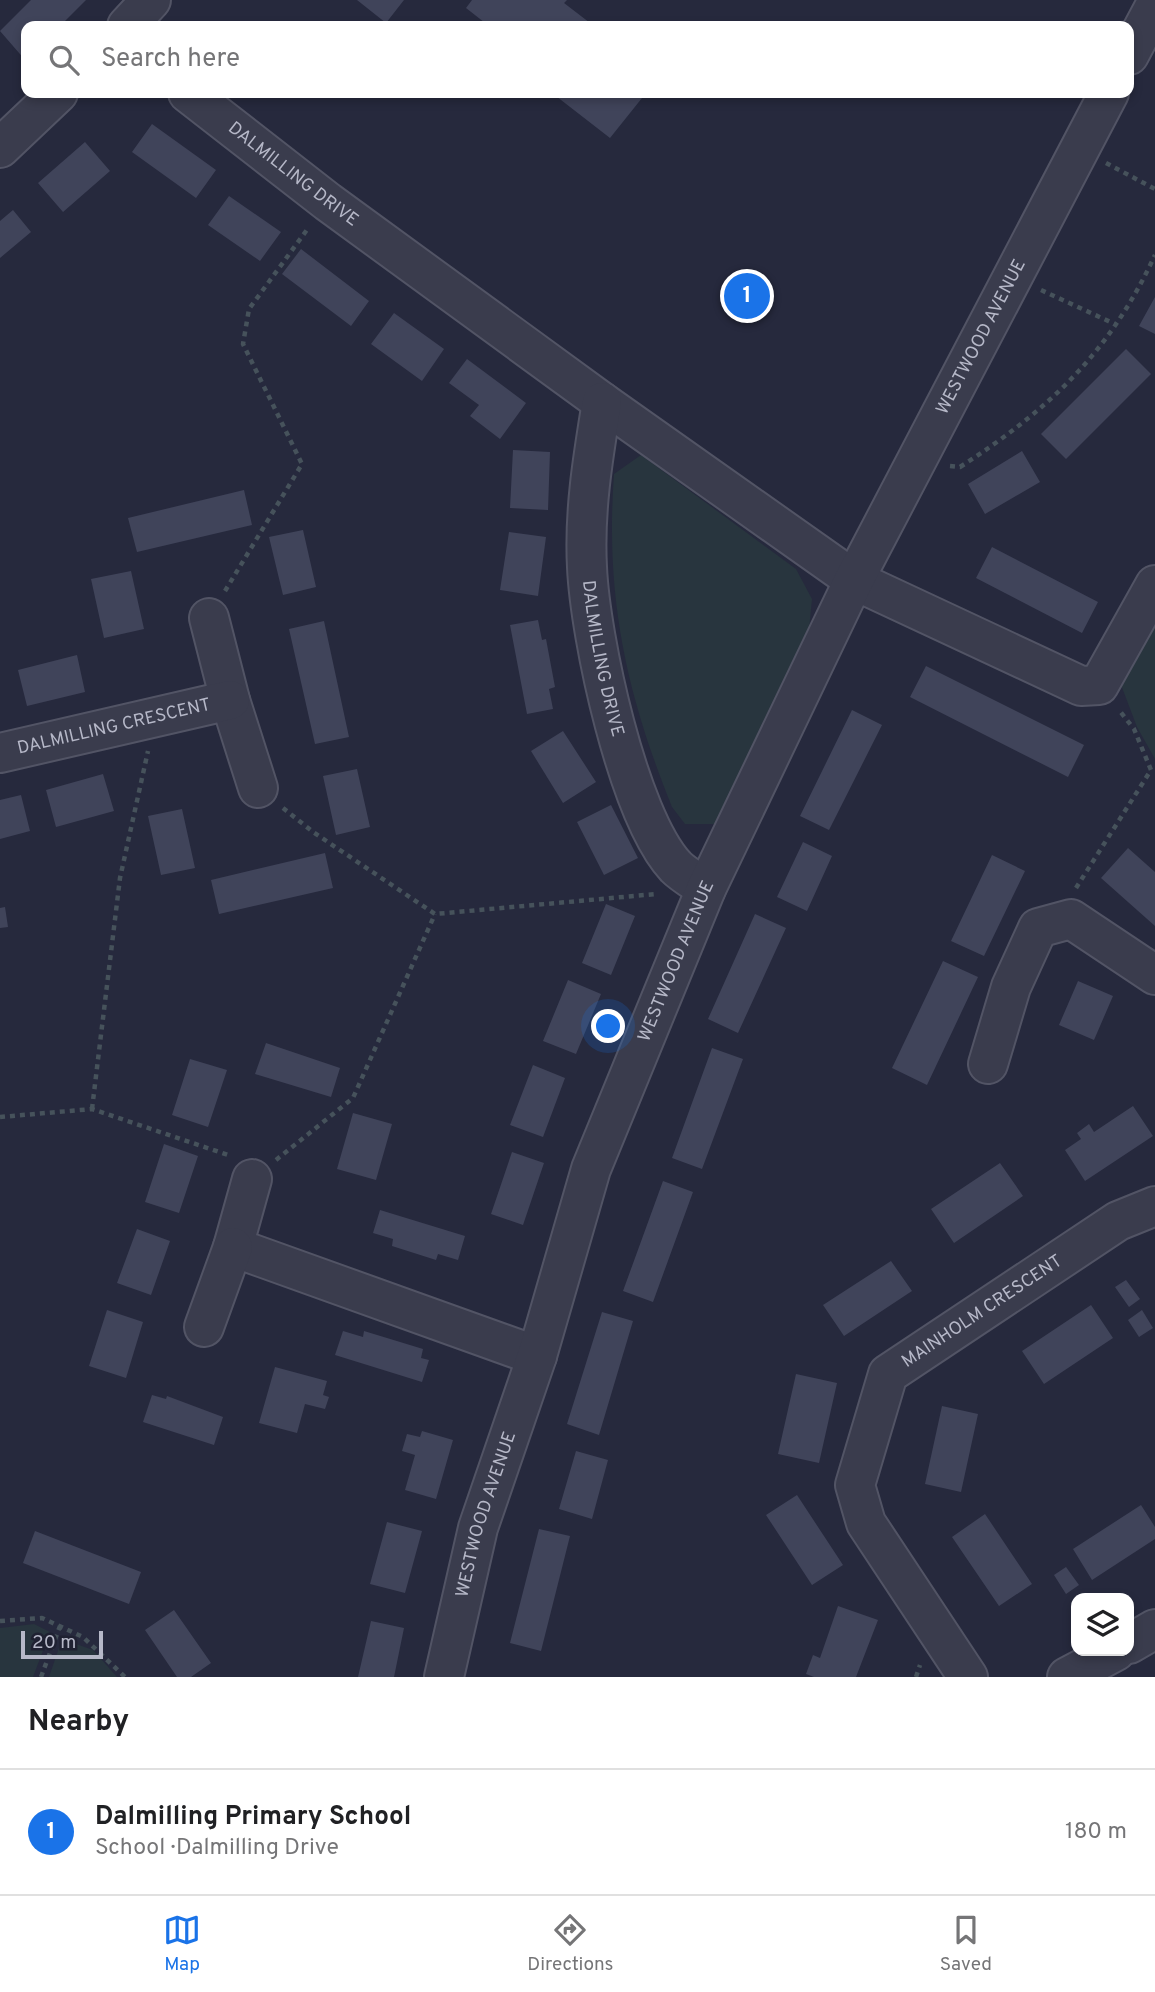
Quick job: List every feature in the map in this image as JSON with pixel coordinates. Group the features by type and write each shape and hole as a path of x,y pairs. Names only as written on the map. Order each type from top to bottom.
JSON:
{"street":[{"path":"131,21 150,0"},
{"path":"1134,46 1155,6"},
{"path":"0,148 53,98"},
{"name":"DALMILLING DRIVE","path":"194,98 328,202 602,402 854,580"},
{"name":"WESTWOOD AVENUE","path":"444,1677 478,1528 537,1356 591,1169 706,889 854,580 1106,98"},
{"name":"DALMILLING DRIVE","path":"602,402 588,483 587,568 603,674 626,761 646,818 676,867 706,889"},
{"path":"854,580 1081,686 1099,685 1155,585"},
{"name":"DALMILLING CRESCENT","path":"209,618 230,700 258,788"},
{"name":"DALMILLING CRESCENT","path":"0,753 230,700"},
{"path":"988,1064 1011,987 1038,928 1071,919 1155,975"},
{"path":"204,1327 233,1247 252,1179"},
{"name":"MAINHOLM CRESCENT","path":"968,1677 866,1523 855,1485 888,1374 1118,1221 1155,1206"},
{"path":"233,1247 537,1356"},
{"path":"1134,1641 1155,1629"},
{"path":"1067,1677 1107,1656"}],"path":[{"path":"1080,149 1155,189"},
{"path":"209,618 302,464 243,344 249,309 328,202"},
{"path":"914,465 960,467 1016,430 1081,370 1133,302 1155,255"},
{"path":"1013,277 1116,325"},
{"path":"1071,919 1071,895 1150,769 1135,729 1099,685"},
{"path":"92,1109 120,878 155,717"},
{"path":"258,788 313,832 435,914 706,889"},
{"path":"0,1116 92,1109 228,1153 252,1179 353,1098 435,914"},
{"path":"0,1621 42,1618 60,1626 83,1637 125,1677"},
{"path":"41,1677 60,1626"}],"shaded area":[{"path":"641,455 796,569 812,599 809,630 715,824 685,824 672,807 642,724 622,644 613,562 614,474"},
{"path":"1155,603 1155,759 1137,727 1118,677"},
{"path":"34,1624 50,1632 33,1677 0,1677 0,1628"},
{"path":"62,1639 93,1650 117,1677 49,1677"}],"building":[{"path":"31,0 86,0 65,21 21,21 21,55 0,31"},
{"path":"357,0 404,0 388,21 383,21"},
{"path":"472,0 567,0 564,3 587,21 483,21 466,8"},
{"path":"558,98 642,98 610,138"},
{"path":"152,124 216,170 196,198 132,152"},
{"path":"85,142 110,171 63,212 38,183"},
{"path":"229,196 281,232 260,261 208,225"},
{"path":"13,210 31,232 0,258 0,221"},
{"path":"301,249 369,301 351,326 282,274"},
{"path":"1155,297 1155,334 1139,326"},
{"path":"394,313 444,349 422,381 371,344"},
{"path":"1126,349 1151,374 1066,459 1041,434"},
{"path":"467,359 526,403 500,439 470,416 479,405 449,383"},
{"path":"513,450 550,452 548,510 510,508"},
{"path":"1022,451 1040,482 985,514 968,484"},
{"path":"244,490 252,525 137,552 128,518"},
{"path":"303,530 316,587 283,595 269,537"},
{"path":"509,532 546,537 538,596 500,590"},
{"path":"992,547 1098,602 1082,633 976,578"},
{"path":"131,571 144,629 104,638 91,579"},
{"path":"538,620 542,640 546,639 555,687 549,689 553,709 527,714 510,625"},
{"path":"324,621 349,737 315,744 289,629"},
{"path":"77,655 85,692 27,706 18,670"},
{"path":"926,666 1084,745 1068,777 910,697"},
{"path":"852,710 882,725 829,830 800,816"},
{"path":"563,731 596,782 563,803 531,751"},
{"path":"357,769 370,827 336,835 323,776"},
{"path":"103,774 114,811 56,827 46,790"},
{"path":"21,795 30,831 0,839 0,800"},
{"path":"611,805 638,858 604,875 577,822"},
{"path":"182,809 195,868 161,875 148,816"},
{"path":"803,842 832,856 807,911 777,897"},
{"path":"1128,848 1155,872 1155,926 1101,878"},
{"path":"325,853 333,888 219,914 211,880"},
{"path":"992,855 1025,871 984,956 951,941"},
{"path":"606,904 635,916 611,975 582,963"},
{"path":"5,907 8,927 0,928 0,908"},
{"path":"755,914 786,928 738,1033 708,1019"},
{"path":"943,961 978,977 927,1085 892,1068"},
{"path":"568,980 601,994 576,1054 543,1041"},
{"path":"1078,981 1113,996 1094,1040 1059,1025"},
{"path":"266,1043 340,1068 331,1097 255,1074"},
{"path":"712,1048 743,1059 702,1169 672,1158"},
{"path":"190,1059 227,1070 208,1127 172,1115"},
{"path":"533,1065 565,1078 543,1137 510,1125"},
{"path":"1133,1106 1153,1136 1085,1181 1065,1150 1081,1139 1077,1133 1089,1124 1094,1132"},
{"path":"353,1113 392,1124 376,1180 337,1169"},
{"path":"164,1144 198,1156 179,1213 145,1202"},
{"path":"512,1152 544,1163 523,1225 491,1214"},
{"path":"1000,1163 1023,1196 954,1243 931,1209"},
{"path":"663,1181 693,1192 653,1302 623,1291"},
{"path":"380,1210 465,1236 458,1260 438,1254 436,1260 392,1246 393,1239 373,1233"},
{"path":"137,1229 170,1241 151,1295 117,1283"},
{"path":"891,1261 912,1291 844,1336 823,1305"},
{"path":"1126,1280 1140,1299 1129,1307 1115,1287"},
{"path":"1091,1305 1113,1338 1044,1384 1022,1351"},
{"path":"107,1310 143,1322 126,1378 89,1366"},
{"path":"1142,1310 1153,1328 1139,1337 1128,1320"},
{"path":"602,1312 633,1321 599,1435 567,1424"},
{"path":"343,1331 363,1337 364,1331 423,1349 421,1358 429,1360 422,1382 335,1355"},
{"path":"275,1367 327,1381 323,1395 329,1397 325,1409 305,1404 297,1433 259,1423"},
{"path":"796,1374 837,1383 819,1463 778,1454"},
{"path":"152,1395 166,1399 167,1396 223,1417 214,1445 143,1422"},
{"path":"942,1406 978,1414 961,1492 925,1484"},
{"path":"422,1431 453,1440 436,1499 405,1490 415,1455 402,1451 407,1434 420,1437"},
{"path":"576,1451 608,1460 592,1519 559,1509"},
{"path":"797,1495 843,1565 812,1585 766,1515"},
{"path":"1141,1505 1155,1527 1155,1539 1092,1580 1073,1549"},
{"path":"985,1514 1032,1584 999,1606 952,1537"},
{"path":"387,1522 422,1531 405,1593 370,1584"},
{"path":"539,1529 570,1536 541,1651 510,1643"},
{"path":"35,1531 141,1572 129,1604 23,1563"},
{"path":"1066,1567 1079,1585 1066,1594 1054,1575"},
{"path":"838,1606 878,1620 856,1677 814,1677 806,1674 813,1655 820,1658"},
{"path":"174,1610 211,1663 191,1677 177,1677 145,1630"},
{"path":"371,1621 404,1628 394,1677 358,1677"}],"place":[{"name":"Dalmilling Primary School","path":"747,296"}]}
